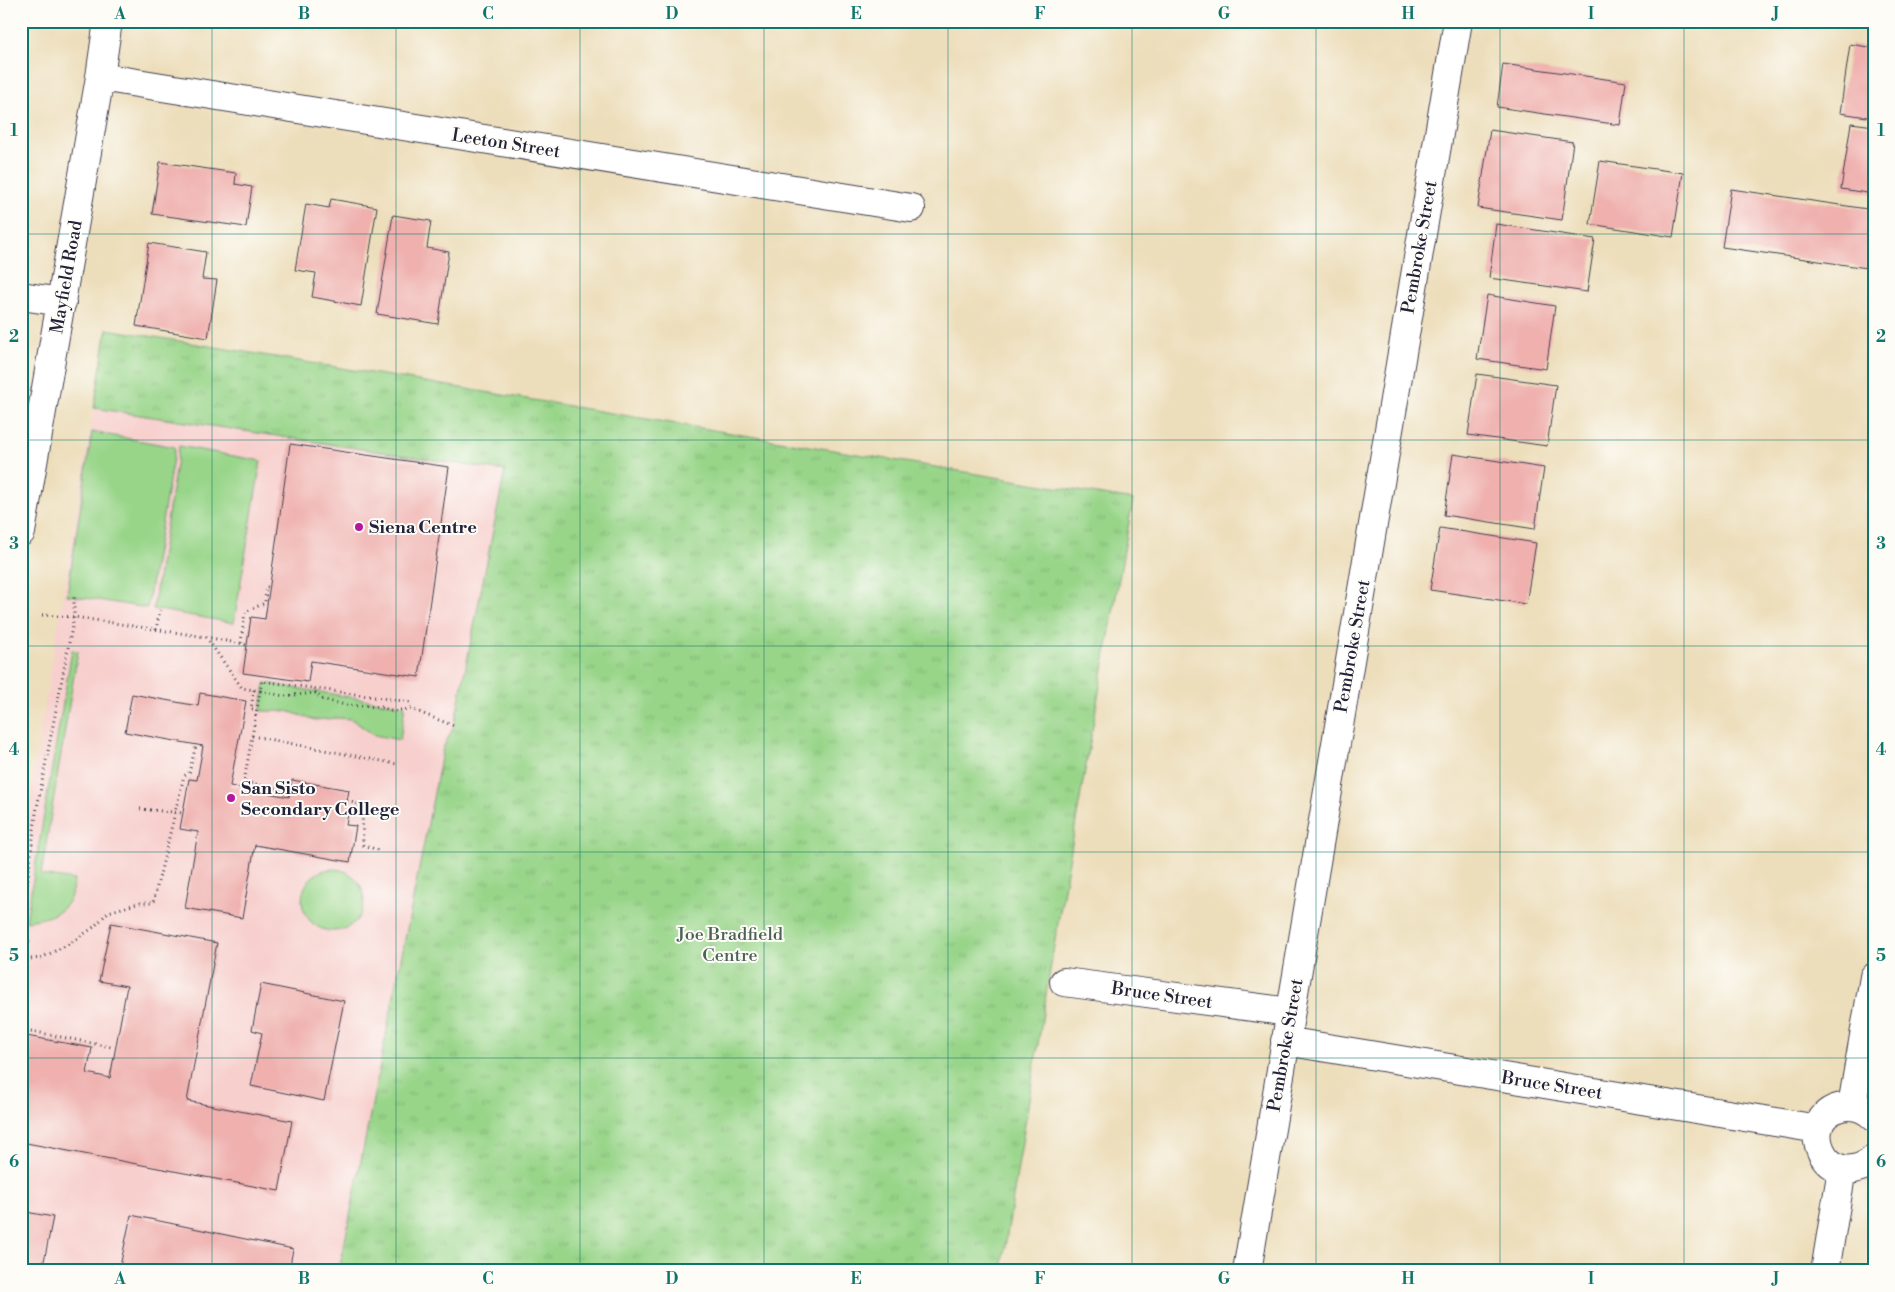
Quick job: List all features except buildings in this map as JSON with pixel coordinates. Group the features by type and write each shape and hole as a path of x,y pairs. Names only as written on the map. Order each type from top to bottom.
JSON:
{"street":[{"name":"Mayfield Road","path":"21,532 62,302 108,21"},
{"name":"Pembroke Street","path":"1246,1271 1458,21"},
{"name":"Leeton Street","path":"100,77 911,208"},
{"path":"21,296 62,302"},
{"path":"1874,977 1863,1111 1838,1108 1828,1113 1818,1129 1817,1141 1820,1152 1826,1160 1842,1169 1856,1169 1874,1159"},
{"name":"Bruce Street","path":"1064,982 1290,1012"},
{"name":"Bruce Street","path":"1286,1041 1818,1129"},
{"path":"1825,1271 1842,1169"}],"path":[{"path":"241,643 245,612 265,603 266,587 269,587"},
{"path":"30,942 22,927 34,830 74,617 74,596"},
{"path":"156,630 160,610"},
{"path":"42,615 74,617 247,645"},
{"path":"206,637 242,688 284,696 316,693"},
{"path":"266,676 262,680 244,782 290,791"},
{"path":"262,680 410,702"},
{"path":"310,687 321,699 345,705 382,707 391,712 411,709 454,726"},
{"path":"254,690 251,709 256,709"},
{"path":"252,736 397,764"},
{"path":"21,960 41,958 69,944 94,927 108,912 140,903 153,903 184,776 189,773 196,745"},
{"path":"347,801 362,805 363,845 378,850"},
{"path":"140,809 183,813"},
{"path":"21,1029 111,1047"}],"shaded area":[{"name":"San Sisto Secondary College","path":"94,408 505,471 454,726 443,748 339,1271 21,1271 21,849"}],"green space":[{"name":"Joe Bradfield Centre","path":"107,329 1133,500 1056,934 1001,1271 339,1271 443,748 454,726 505,471 94,408"},
{"path":"92,432 175,447 147,608 67,595"},
{"path":"179,446 261,461 234,623 153,609"},
{"path":"72,650 78,651 41,875 74,880 73,888 69,900 61,910 44,918 26,921"},
{"path":"265,683 405,706 400,740 374,735 351,719 315,720 287,711 261,711"},
{"path":"333,869 345,871 355,878 362,888 364,900 362,912 355,922 345,929 333,931 321,929 311,922 304,912 302,900 304,888 311,878 321,871"}],"place":[{"name":"Siena Centre","path":"359,527"},
{"name":"San Sisto Secondary College","path":"231,798"}]}
